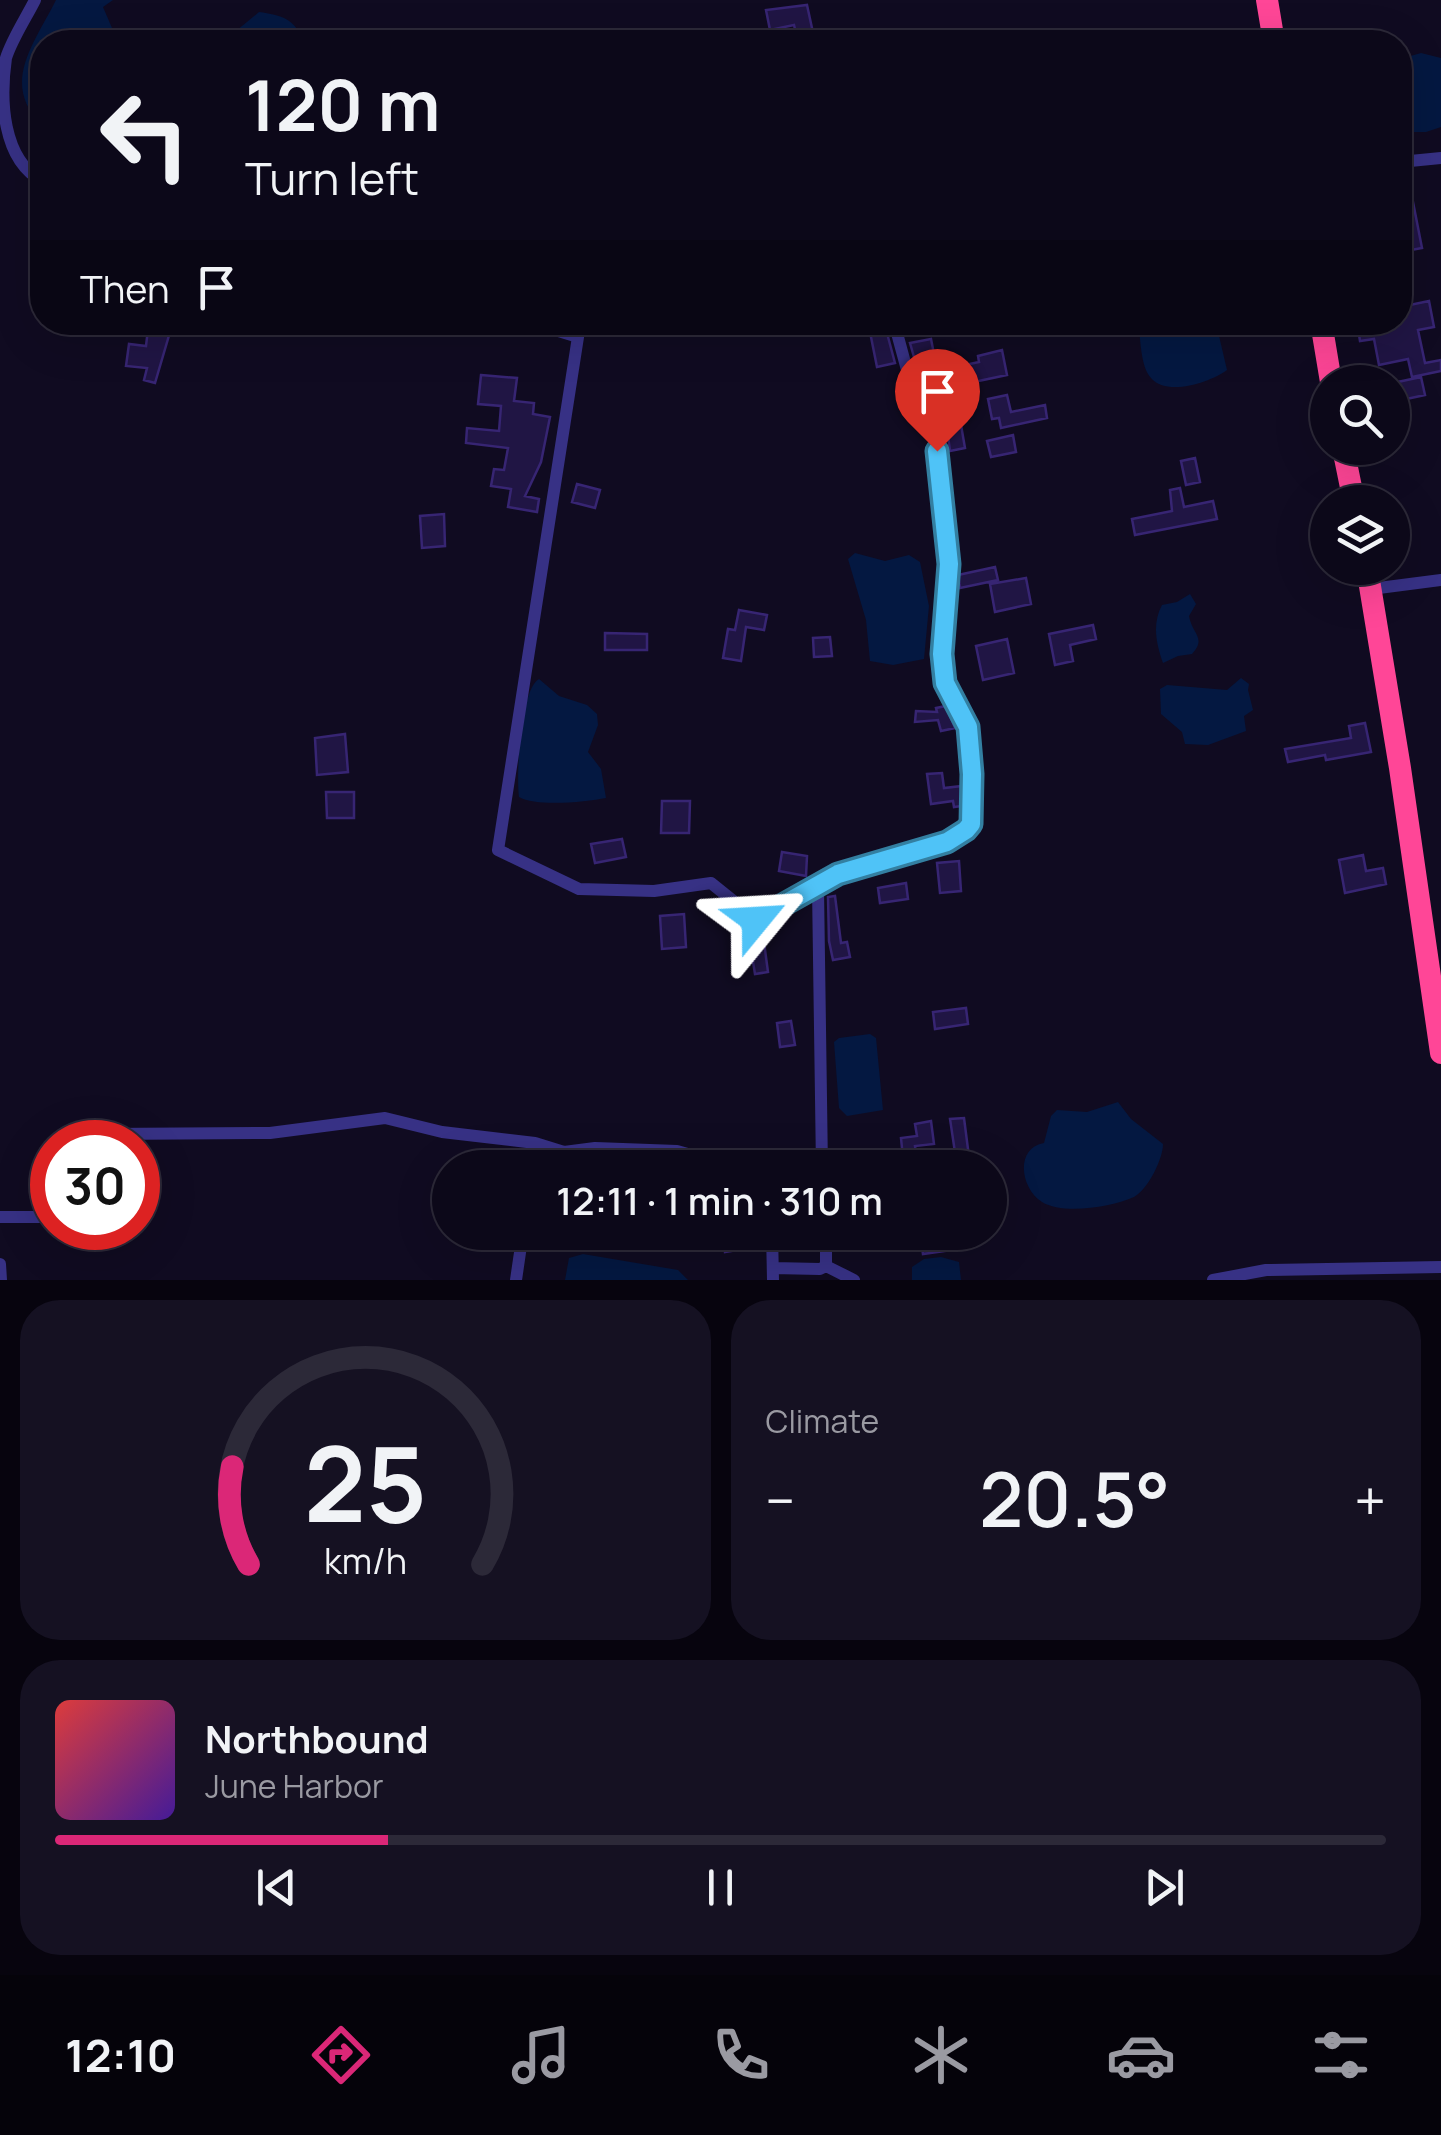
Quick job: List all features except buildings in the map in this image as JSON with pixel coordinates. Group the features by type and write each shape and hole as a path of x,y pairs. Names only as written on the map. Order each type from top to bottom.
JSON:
{"highway":[{"path":"1267,0 1272,30"},
{"path":"1323,335 1328,365"},
{"path":"1370,585 1441,1053"}],"street":[{"path":"30,174 4,130 6,57 35,0"},
{"path":"1412,161 1441,158"},
{"path":"569,335 578,338 498,850 579,889 654,891 711,884 756,920 838,874 947,842 971,824 968,727 945,683 942,654 949,564 934,400 930,387 908,370 898,335"},
{"path":"1410,579 1441,580"},
{"path":"818,888 822,1150"},
{"path":"160,1133 270,1132 384,1118 442,1132 536,1143 562,1150"},
{"path":"535,1150 536,1143"},
{"path":"582,1150 678,1150"},
{"path":"0,1217 30,1217"},
{"path":"516,1280 520,1250"},
{"path":"826,1250 826,1266"},
{"path":"0,1264 0,1280"},
{"path":"773,1274 826,1266"},
{"path":"826,1266 854,1280"},
{"path":"1213,1280 1266,1270 1441,1267"}],"water":[{"path":"56,0 113,0 103,7 113,30 40,30"},
{"path":"259,12 287,19 297,30 237,30"},
{"path":"30,51 30,110 23,94"},
{"path":"1421,53 1441,58 1441,127 1426,132 1412,132 1412,56"},
{"path":"1140,335 1219,335 1227,370 1189,386 1167,386 1151,378"},
{"path":"855,553 885,561 909,555 920,562 929,606 924,659 893,665 870,661 866,620 848,559"},
{"path":"1190,594 1196,604 1189,616 1198,644 1192,654 1163,663 1156,634 1159,612 1162,605"},
{"path":"1241,678 1249,684 1253,710 1244,716 1246,731 1208,745 1185,744 1182,732 1161,714 1160,689 1167,685 1227,690"},
{"path":"539,679 559,696 587,705 597,714 598,725 588,752 601,769 606,798 549,803 519,797 524,715 527,699"},
{"path":"870,1034 876,1038 883,1110 847,1116 839,1108 834,1042"},
{"path":"1118,1102 1131,1119 1163,1144 1149,1181 1134,1197 1113,1204 1075,1209 1042,1202 1029,1188 1024,1169 1028,1152 1044,1143 1051,1116 1057,1110 1087,1112"},
{"path":"583,1254 678,1270 688,1280 565,1280 569,1258"},
{"path":"941,1257 959,1262 961,1280 912,1280 912,1267 924,1259"}],"route":[{"path":"756,920 838,874 947,842 971,824 968,727 945,683 942,654 949,564 937,451"}]}
